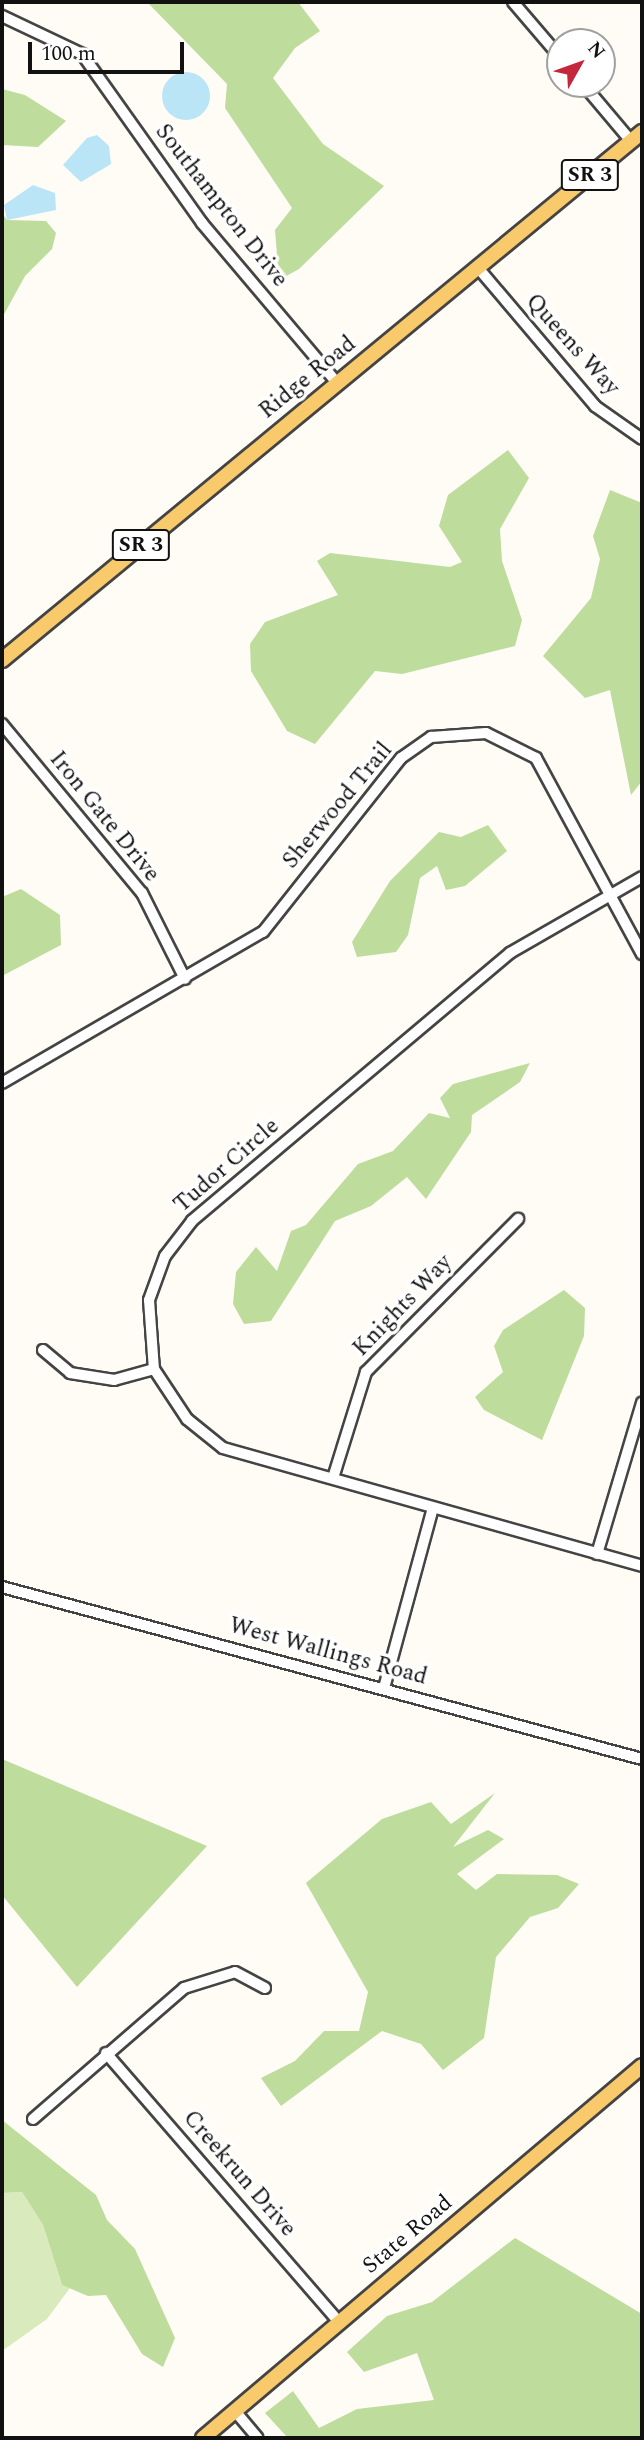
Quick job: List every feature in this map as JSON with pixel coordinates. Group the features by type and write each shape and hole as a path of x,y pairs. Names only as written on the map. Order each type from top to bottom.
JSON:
{"main road":[{"name":"Ridge Road","path":"2,660 637,137"},
{"name":"State Road","path":"204,2438 642,2066"}],"street":[{"path":"513,2 546,41"},
{"name":"Southampton Drive","path":"2,16 82,54 202,223 337,383"},
{"path":"597,98 637,137"},
{"name":"Queens Way","path":"479,269 595,406 642,439"},
{"name":"Iron Gate Drive","path":"2,724 142,893 185,979"},
{"name":"Sherwood Trail","path":"2,1083 263,932 401,758 431,737 486,733 536,758 642,954"},
{"name":"Tudor Circle","path":"642,877 510,953 192,1221 165,1256 149,1300 154,1368 187,1419 223,1448 333,1478 432,1511 642,1566"},
{"name":"Knights Way","path":"333,1478 366,1372 518,1219"},
{"path":"43,1350 70,1373 114,1380 154,1368"},
{"path":"597,1554 642,1403"},
{"path":"384,1688 432,1511"},
{"name":"West Wallings Road","path":"2,1587 642,1759"},
{"path":"33,2119 184,1987 235,1972 265,1988"},
{"name":"Creekrun Drive","path":"106,2053 340,2323"},
{"path":"235,2411 258,2438"}],"green space":[{"path":"147,2 298,2 320,31 295,48 273,78 323,144 384,186 299,269 279,280 275,230 292,208 225,108 227,84"},
{"path":"2,89 25,95 66,121 38,147 2,145"},
{"path":"2,213 7,220 46,221 56,233 52,249 25,276 2,318"},
{"path":"508,450 529,478 500,529 502,561 522,620 515,646 402,674 375,671 315,744 287,731 251,671 250,644 265,622 338,595 317,561 330,553 450,567 462,562 439,526 448,495"},
{"path":"610,490 642,503 642,781 631,795 610,690 585,698 543,656 591,598 600,559 593,536"},
{"path":"488,825 507,851 465,886 446,890 437,866 420,878 408,935 396,952 357,957 352,942 390,881 439,832 461,837"},
{"path":"21,889 60,915 61,945 2,976 2,897"},
{"path":"530,1063 520,1082 472,1115 471,1132 426,1199 407,1177 371,1206 335,1221 271,1321 244,1324 233,1304 236,1272 256,1247 277,1271 291,1231 306,1225 358,1164 393,1151 429,1113 450,1118 440,1098 453,1084"},
{"path":"564,1290 585,1308 584,1336 542,1440 484,1410 475,1397 503,1372 494,1346 503,1330"},
{"path":"2,1759 207,1846 77,1987 2,1895"},
{"path":"495,1793 453,1847 488,1830 504,1839 457,1874 476,1890 497,1874 557,1875 579,1884 558,1908 530,1917 496,1957 484,2038 443,2070 421,2044 382,2031 281,2106 261,2078 295,2061 324,2031 359,2031 368,1992 306,1883 382,1819 431,1802 451,1824"},
{"path":"2,2120 96,2195 107,2220 135,2249 175,2338 163,2367 142,2354 106,2295 88,2296 62,2285 43,2225 22,2192 2,2193"},
{"path":"22,2192 43,2225 62,2285 70,2288 47,2319 2,2351 2,2193"},
{"path":"515,2238 642,2314 642,2438 288,2438 265,2413 293,2391 319,2428 357,2409 434,2400 417,2353 364,2372 347,2352 387,2316 432,2302"}],"water":[{"path":"186,72 203,79 210,96 203,113 186,120 169,113 162,96 169,79"},
{"path":"97,135 109,146 111,164 81,182 63,165 87,138"},
{"path":"33,185 55,193 56,210 7,220 4,205"}]}
